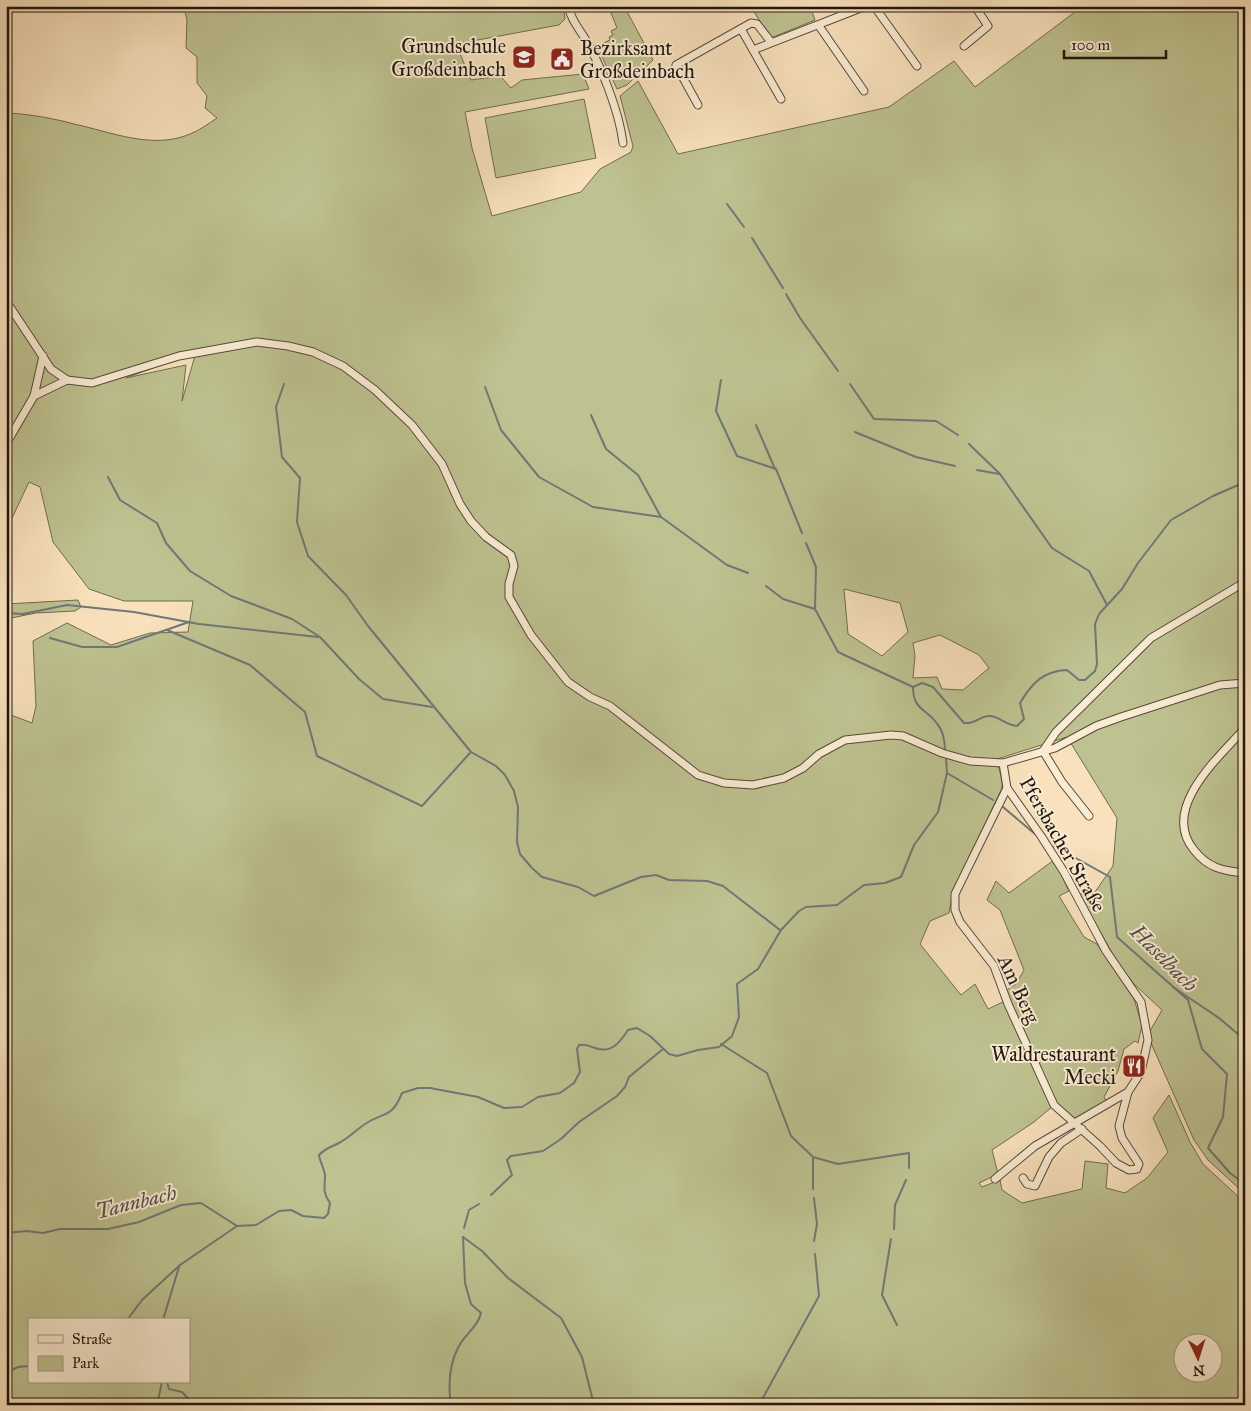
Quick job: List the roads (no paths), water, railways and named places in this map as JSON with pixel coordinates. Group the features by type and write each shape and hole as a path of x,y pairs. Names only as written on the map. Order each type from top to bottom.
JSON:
{"street":[{"path":"568,6 574,24 584,37 612,98 623,143"},
{"path":"753,50 819,26 866,6"},
{"path":"874,6 918,66"},
{"path":"964,46 988,26 976,7"},
{"path":"698,105 676,65 751,23 758,24 771,42"},
{"path":"819,26 864,91"},
{"path":"741,29 782,99"},
{"path":"6,301 52,370 67,380 92,383 179,356 257,342 288,346 313,352 342,366 375,390 412,425 442,464 460,504 471,522 486,537 511,555 514,566 509,584 509,597 531,636 568,682 590,697 610,706 698,775 724,783 753,785 784,778 803,768 819,754 845,740 890,735 903,736 946,754 970,761 1002,763 1054,748 1096,726 1121,717 1220,685 1245,683"},
{"path":"6,444 34,396 43,356"},
{"path":"34,396 67,380"},
{"path":"1043,750 1056,732 1151,638 1245,582"},
{"path":"1245,728 1191,795 1184,808 1182,824 1191,847 1204,862 1227,872 1245,873"},
{"path":"1043,750 1062,782 1089,816"},
{"name":"Pfersbacher Straße","path":"995,1179 1035,1146 1128,1092 1141,1072 1148,1040 1141,1002 1106,951 1064,872 1042,836 1007,788 1002,763"},
{"name":"Am Berg","path":"1007,788 955,894 955,910 960,922 994,966 1008,1004 1054,1105 1082,1129 1116,1163 1130,1170 1137,1169 1139,1164 1122,1138 1119,1126 1128,1092"},
{"path":"1022,1178 1028,1184 1034,1186 1049,1157 1061,1143 1082,1129"}],"waterway":[{"path":"727,204 744,227"},
{"path":"752,238 783,288"},
{"path":"786,294 800,318 838,371"},
{"path":"721,380 716,411 737,456 776,469 802,533"},
{"path":"284,384 276,407 282,457 300,478 297,522 308,556 346,595 368,626 471,752 496,766 505,775 514,791 518,807 517,842 520,854 532,868 542,877 578,887 594,896 641,877 656,875 669,880 707,881 723,886 780,930"},
{"path":"850,384 874,419 936,421 958,435"},
{"path":"485,387 501,430 539,477 593,507 661,517 727,565 748,573"},
{"path":"591,415 606,449 638,475 661,517"},
{"path":"756,425 775,469"},
{"path":"855,432 916,457 955,466"},
{"path":"969,444 1000,474 1052,548 1089,571 1107,605"},
{"path":"977,470 999,474"},
{"path":"108,477 120,500 157,523 166,543 190,571 231,596 292,619 320,637 359,679 383,699 432,707"},
{"path":"945,752 942,731 934,719 915,701 913,687 922,683 933,687 964,723 991,716 1017,726 1024,719 1020,703 1039,679 1051,673 1067,670 1079,680 1085,680 1095,671 1097,664 1095,624 1099,614 1122,589 1138,563 1171,520 1213,496 1245,482"},
{"path":"806,543 816,567 815,609 838,652 913,687"},
{"path":"766,586 783,599 815,609"},
{"path":"6,613 23,614 67,605 134,612 199,624 318,637"},
{"path":"50,638 82,647 117,647 189,622"},
{"path":"167,630 250,665 305,712 317,756 422,806 470,753"},
{"path":"128,1318 142,1300 180,1265 237,1226 256,1225 279,1211 291,1210 303,1216 324,1218 328,1214 330,1203 325,1192 325,1175 319,1155 326,1149 346,1139 365,1124 386,1114 398,1102 402,1093 418,1088 430,1088 478,1097 504,1108 522,1107 538,1097 560,1093 574,1083 580,1072 577,1049 579,1045 601,1049 611,1048 619,1043 628,1030 637,1028 650,1036 669,1054 677,1056 719,1047 732,1036 739,1017 737,984 758,969 781,930 799,911 806,907 837,905 864,885 885,883 901,877 914,845 938,812 947,773 946,757"},
{"name":"Haselbach","path":"947,773 993,800"},
{"name":"Haselbach","path":"1003,807 1035,834"},
{"name":"Haselbach","path":"1054,846 1110,877 1117,937 1188,1000 1202,1049 1227,1074 1223,1117 1208,1148 1230,1173 1245,1184"},
{"path":"1173,987 1219,1018 1245,1040"},
{"path":"721,1044 767,1073 791,1136 813,1157 838,1164 909,1153 909,1168"},
{"path":"491,1195 512,1175 507,1160 511,1156 543,1151 561,1139 579,1122 617,1096 625,1087 629,1077 663,1049"},
{"path":"813,1157 813,1189"},
{"path":"894,1229 895,1205 906,1180"},
{"path":"814,1198 817,1224 814,1241"},
{"name":"Tannbach","path":"6,1233 27,1231 43,1233 60,1229 108,1229 139,1222 181,1205 201,1203 237,1226"},
{"path":"464,1228 469,1210 479,1204"},
{"path":"463,1237 482,1251 508,1278 561,1318 582,1357 594,1405"},
{"path":"451,1405 450,1382 453,1360 481,1313 471,1304 465,1283 463,1237"},
{"path":"891,1239 882,1295 897,1325"},
{"path":"759,1405 819,1296 815,1254"},
{"path":"164,1318 179,1267"},
{"path":"6,1373 18,1367 28,1366"},
{"path":"157,1405 162,1384"},
{"path":"168,1384 169,1389 182,1392 194,1405"}],"place":[{"name":"Grundschule Großdeinbach","path":"524,57"},
{"name":"Bezirksamt Großdeinbach","path":"562,59"},
{"name":"Waldrestaurant Mecki","path":"1134,1066"}]}
